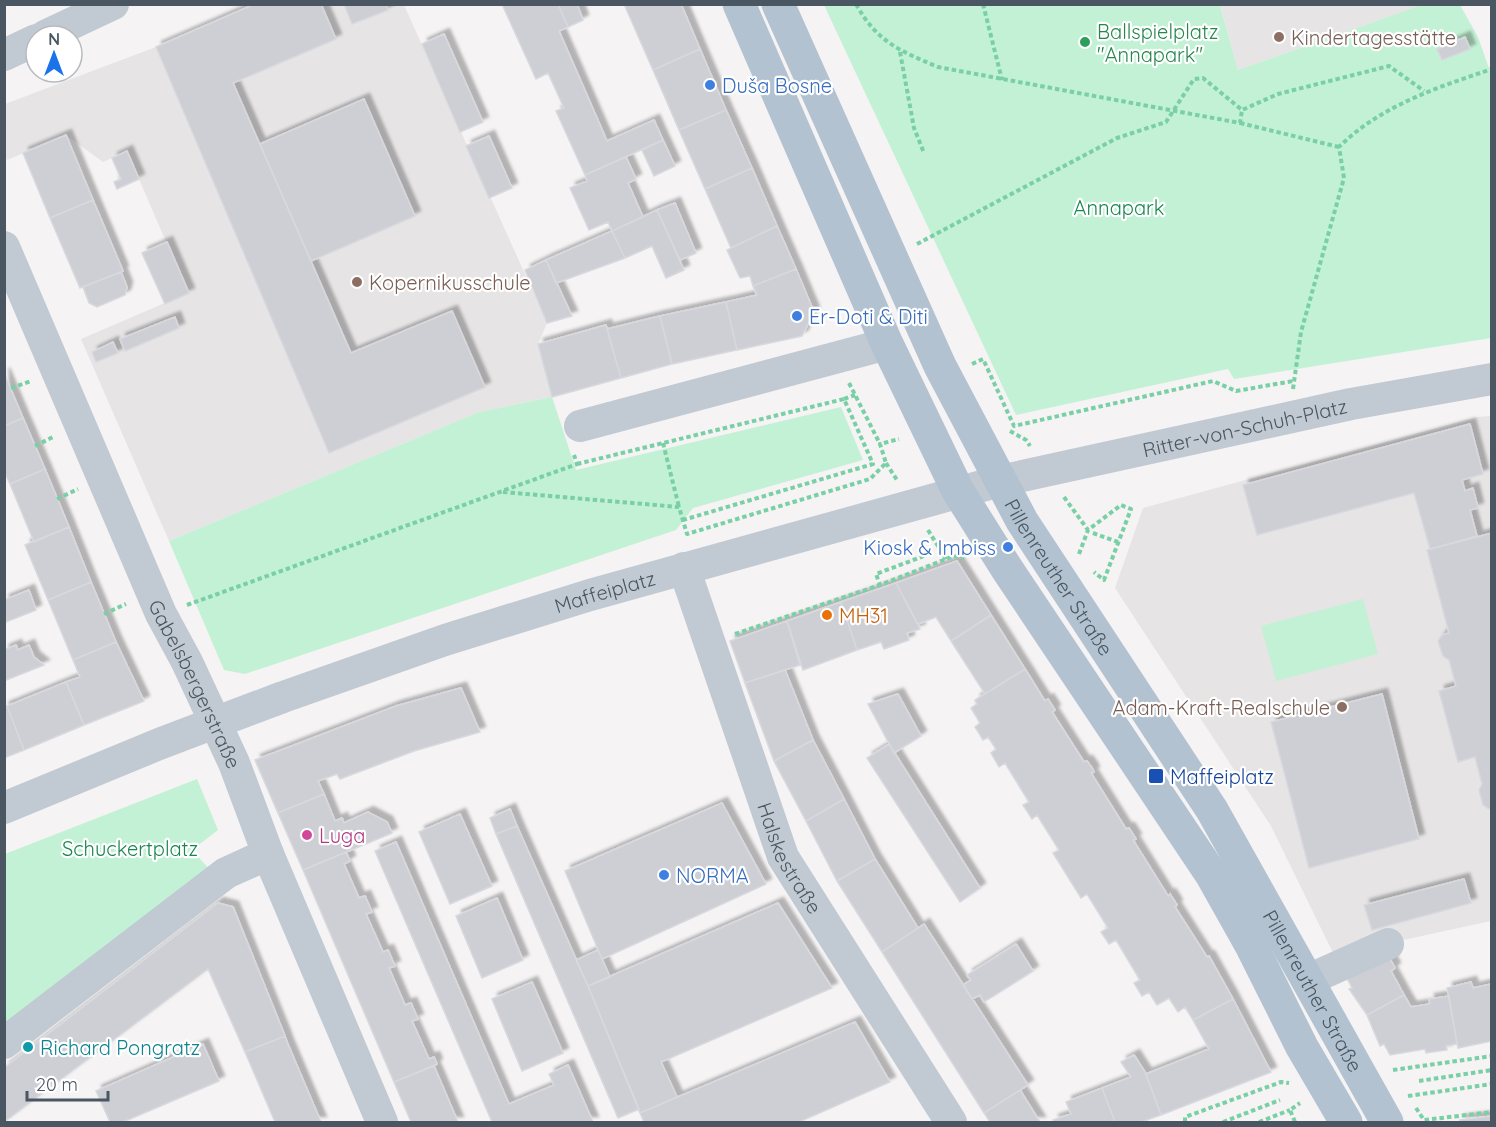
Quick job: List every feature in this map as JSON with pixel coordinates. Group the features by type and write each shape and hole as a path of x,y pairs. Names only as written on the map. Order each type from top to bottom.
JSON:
{"main road":[{"name":"Pillenreuther Straße","path":"739,4 887,344 927,431 958,491 1007,569 1211,874 1252,947 1302,1047 1346,1122"},
{"name":"Pillenreuther Straße","path":"778,4 940,366 1000,481 1062,585 1212,810 1387,1122"}],"street":[{"path":"70,24 113,4"},
{"path":"4,55 24,46"},
{"name":"Gabelsbergerstraße","path":"4,246 161,614 234,763 268,854 382,1122"},
{"path":"580,426 838,359 887,344"},
{"name":"Ritter-von-Schuh-Platz","path":"1000,481 1351,404 1491,379"},
{"name":"Maffeiplatz","path":"215,722 445,640 684,568 1000,481"},
{"name":"Halskestraße","path":"684,568 783,857 951,1122"},
{"path":"4,808 215,722"},
{"path":"4,1043 226,873 268,854"},
{"path":"1308,980 1388,944"}],"path":[{"path":"856,4 868,27 900,51 938,67 1177,110 1339,147"},
{"path":"982,4 1002,80"},
{"path":"900,51 914,128 924,153"},
{"path":"1242,110 1278,94 1389,66 1424,91"},
{"path":"1339,147 1353,133 1424,91 1491,69"},
{"path":"890,258 1117,138 1167,122 1177,110 1194,79 1203,78 1242,110"},
{"path":"1240,123 1242,110"},
{"path":"990,374 1014,426 1213,381 1236,391 1293,381 1301,332 1344,178 1339,147"},
{"path":"663,443 687,534 870,479 886,463 880,444 838,359"},
{"path":"161,614 577,464 855,395"},
{"path":"683,520 873,464 844,399"},
{"path":"577,464 567,429 580,426"},
{"path":"880,444 927,431"},
{"path":"503,492 679,507"},
{"path":"1107,572 1129,513"},
{"path":"1079,554 1088,530"},
{"path":"1093,533 1119,542"},
{"path":"891,569 924,556"},
{"path":"711,642 880,585"},
{"path":"1419,1081 1491,1070"},
{"path":"1491,1084 1407,1095 1424,1120 1491,1112"},
{"path":"1223,1122 1280,1100"},
{"path":"1259,1122 1290,1110"}],"shaded area":[{"name":"Kindertagesstätte","path":"1220,4 1421,5 1238,70"},
{"name":"Kopernikusschule","path":"255,5 404,5 547,323 538,344 552,397 479,412 169,541 81,339 188,293 127,151 103,162 66,135 7,160 5,154 5,104 58,84 84,84 84,74 156,47"},
{"name":"Adam-Kraft-Realschule","path":"1491,416 1491,921 1334,955 1271,826 1115,588 1143,508 1477,417"}],"green space":[{"name":"Annapark","path":"824,5 1220,5 1238,70 1421,5 1460,5 1478,37 1491,74 1491,338 1234,379 1228,369 1016,415"},
{"path":"552,397 576,470 841,407 863,460 693,508 676,530 245,674 224,670 169,541 479,412"},
{"path":"1363,599 1378,654 1276,681 1261,626"},
{"name":"Schuckertplatz","path":"197,779 218,830 192,850 211,871 5,1028 5,854"}],"building":[{"path":"255,4 321,4 336,39 233,83 351,353 452,311 485,387 329,453 156,47"},
{"path":"344,4 385,4 388,10 352,24"},
{"path":"502,4 558,4 568,27 559,31 607,141 654,120 663,140 585,175 556,111 564,108 548,73 536,79"},
{"path":"558,4 577,4 583,20 568,27"},
{"path":"624,4 681,4 700,49 653,70"},
{"path":"444,34 483,122 460,132 422,44"},
{"path":"1465,37 1470,49 1442,60 1437,49"},
{"path":"700,49 726,110 679,130 653,70"},
{"path":"364,99 415,216 311,261 260,144"},
{"path":"726,110 752,168 705,189 679,130"},
{"path":"66,135 93,200 50,218 23,153"},
{"path":"489,136 512,188 489,198 466,146"},
{"path":"663,140 675,166 654,176 642,150"},
{"path":"127,151 139,179 117,189 114,182 121,179 112,158"},
{"path":"626,157 636,179 628,183 643,217 612,231 608,222 589,230 570,188 587,181 585,175"},
{"path":"752,168 777,226 731,248 705,189"},
{"path":"93,200 123,271 80,288 50,218"},
{"path":"675,203 696,253 680,260 657,210"},
{"path":"657,210 684,270 666,278 652,246 625,258 612,231"},
{"path":"777,226 796,269 753,286 750,276 740,278 727,250"},
{"path":"612,231 625,258 556,283 546,260"},
{"path":"167,242 189,293 165,304 142,253"},
{"path":"546,260 572,316 547,323 525,270"},
{"path":"796,269 814,312 802,336 737,350 726,302 757,295 753,286"},
{"path":"121,272 127,287 125,295 97,307 89,303 83,287"},
{"path":"726,302 737,350 672,364 660,316"},
{"path":"660,316 672,364 621,378 607,329"},
{"path":"175,317 179,328 125,351 120,339"},
{"path":"606,325 621,378 552,397 538,344"},
{"path":"113,342 118,353 96,362 92,352"},
{"path":"4,373 23,418 4,426"},
{"path":"23,418 45,469 10,484 4,471 4,426"},
{"path":"1470,424 1483,474 1462,480 1465,491 1473,488 1478,508 1470,510 1477,536 1430,549 1414,493 1257,535 1243,485"},
{"path":"45,469 69,527 34,542 10,484"},
{"path":"69,527 91,582 48,600 25,545"},
{"path":"1492,533 1492,808 1489,809 1483,805 1479,790 1482,784 1475,757 1458,762 1439,691 1456,686 1449,660 1443,656 1438,641 1442,635 1449,633 1427,550"},
{"path":"957,561 991,615 951,641 936,617 918,624 896,583"},
{"path":"91,582 116,642 73,660 48,600"},
{"path":"896,583 920,629 907,633 909,640 884,649 881,642 857,650 841,602"},
{"path":"29,590 36,610 6,622 4,600"},
{"path":"841,602 857,650 803,670 787,621"},
{"path":"991,615 1025,669 985,694 951,641"},
{"path":"787,621 800,665 745,683 730,641"},
{"path":"116,642 144,701 84,725 66,682 80,677 73,660"},
{"path":"16,645 18,650 29,645 34,657 44,665 4,681 4,650"},
{"path":"1025,669 1045,701 1048,699 1055,710 1052,712 1084,762 1087,761 1092,768 1094,772 1091,773 1126,829 1129,828 1136,839 1133,840 1168,896 1170,894 1177,905 1175,907 1207,957 1209,956 1233,999 1193,1020 1185,1007 1178,1012 1169,998 1157,1005 1149,992 1142,996 1134,983 1140,980 1116,940 1109,944 1101,932 1108,928 1087,894 1081,898 1053,853 1059,850 1037,815 1032,819 1023,805 1029,802 1005,763 999,767 991,753 996,749 988,737 983,740 975,727 980,723 971,708 977,704 975,700"},
{"path":"785,670 813,740 774,761 745,683"},
{"path":"66,682 84,725 24,750 7,706"},
{"path":"461,688 480,732 414,751 340,779 337,774 318,781 324,794 278,813 255,760 396,706"},
{"path":"898,694 921,736 894,753 868,704"},
{"path":"1382,694 1419,839 1309,868 1271,722"},
{"path":"7,706 24,750 4,758 4,707"},
{"path":"813,740 844,799 806,821 774,761"},
{"path":"889,744 980,888 960,902 867,758"},
{"path":"324,794 335,821 342,818 344,823 368,812 387,822 392,833 303,870 278,813"},
{"path":"844,799 875,859 837,881 806,821"},
{"path":"722,803 766,884 602,959 565,871"},
{"path":"510,809 517,826 496,834 490,818"},
{"path":"460,814 492,886 450,904 419,832"},
{"path":"517,826 588,986 639,1109 618,1118 496,834"},
{"path":"396,842 509,1104 554,1085 549,1074 568,1065 593,1122 492,1122 375,851"},
{"path":"346,852 350,861 344,864 359,898 365,896 372,912 366,914 383,952 388,950 395,966 389,968 405,1005 411,1003 418,1019 412,1021 429,1059 434,1057 437,1064 394,1082 303,870"},
{"path":"875,859 918,928 882,952 837,881"},
{"path":"1464,879 1471,903 1372,930 1364,905"},
{"path":"497,898 523,960 482,978 456,916"},
{"path":"218,903 233,907 285,1036 245,1052 208,969 4,1122 4,1068"},
{"path":"778,903 832,988 661,1062 677,1097 640,1113 588,986"},
{"path":"924,924 1028,1085 984,1113 882,952"},
{"path":"1016,944 1033,971 984,1002 980,995 972,999 963,985 971,980 967,975"},
{"path":"598,950 610,977 588,986 576,960"},
{"path":"1387,953 1395,968 1391,971 1404,995 1367,1015 1349,989 1352,988 1346,976"},
{"path":"532,982 563,1053 522,1071 492,999"},
{"path":"1471,982 1473,988 1492,984 1492,1041 1458,1048 1447,988"},
{"path":"1404,995 1411,1007 1430,1004 1429,999 1449,996 1457,1044 1446,1046 1447,1050 1426,1053 1425,1049 1390,1055 1384,1044 1380,1046 1367,1015"},
{"path":"1233,999 1271,1072 1161,1115 1146,1074 1209,1049 1193,1020"},
{"path":"855,1022 890,1082 799,1122 644,1122 640,1113"},
{"path":"285,1036 321,1122 275,1122 245,1052"},
{"path":"203,1044 219,1081 123,1122 110,1122 96,1091"},
{"path":"1134,1055 1145,1072 1161,1115 1141,1122 1115,1122 1102,1088 1131,1077 1121,1062"},
{"path":"434,1066 458,1122 411,1122 394,1082"},
{"path":"1102,1088 1115,1122 1054,1122 1053,1120 1071,1114 1066,1102"},
{"path":"1020,1090 1040,1122 990,1122 984,1113"},
{"path":"1492,1116 1492,1122 1459,1122 1460,1120"}],"place":[{"name":"Kindertagesstätte","path":"1279,37"},
{"name":"Ballspielplatz \"Annapark\"","path":"1085,42"},
{"name":"Duša Bosne","path":"710,85"},
{"name":"Kopernikusschule","path":"357,282"},
{"name":"Er-Doti & Diti","path":"797,316"},
{"name":"Kiosk & Imbiss","path":"1008,547"},
{"name":"MH31","path":"827,615"},
{"name":"Adam-Kraft-Realschule","path":"1342,707"},
{"name":"Maffeiplatz","path":"1156,776"},
{"name":"Luga","path":"307,835"},
{"name":"NORMA","path":"664,875"},
{"name":"Richard Pongratz","path":"28,1047"}]}
